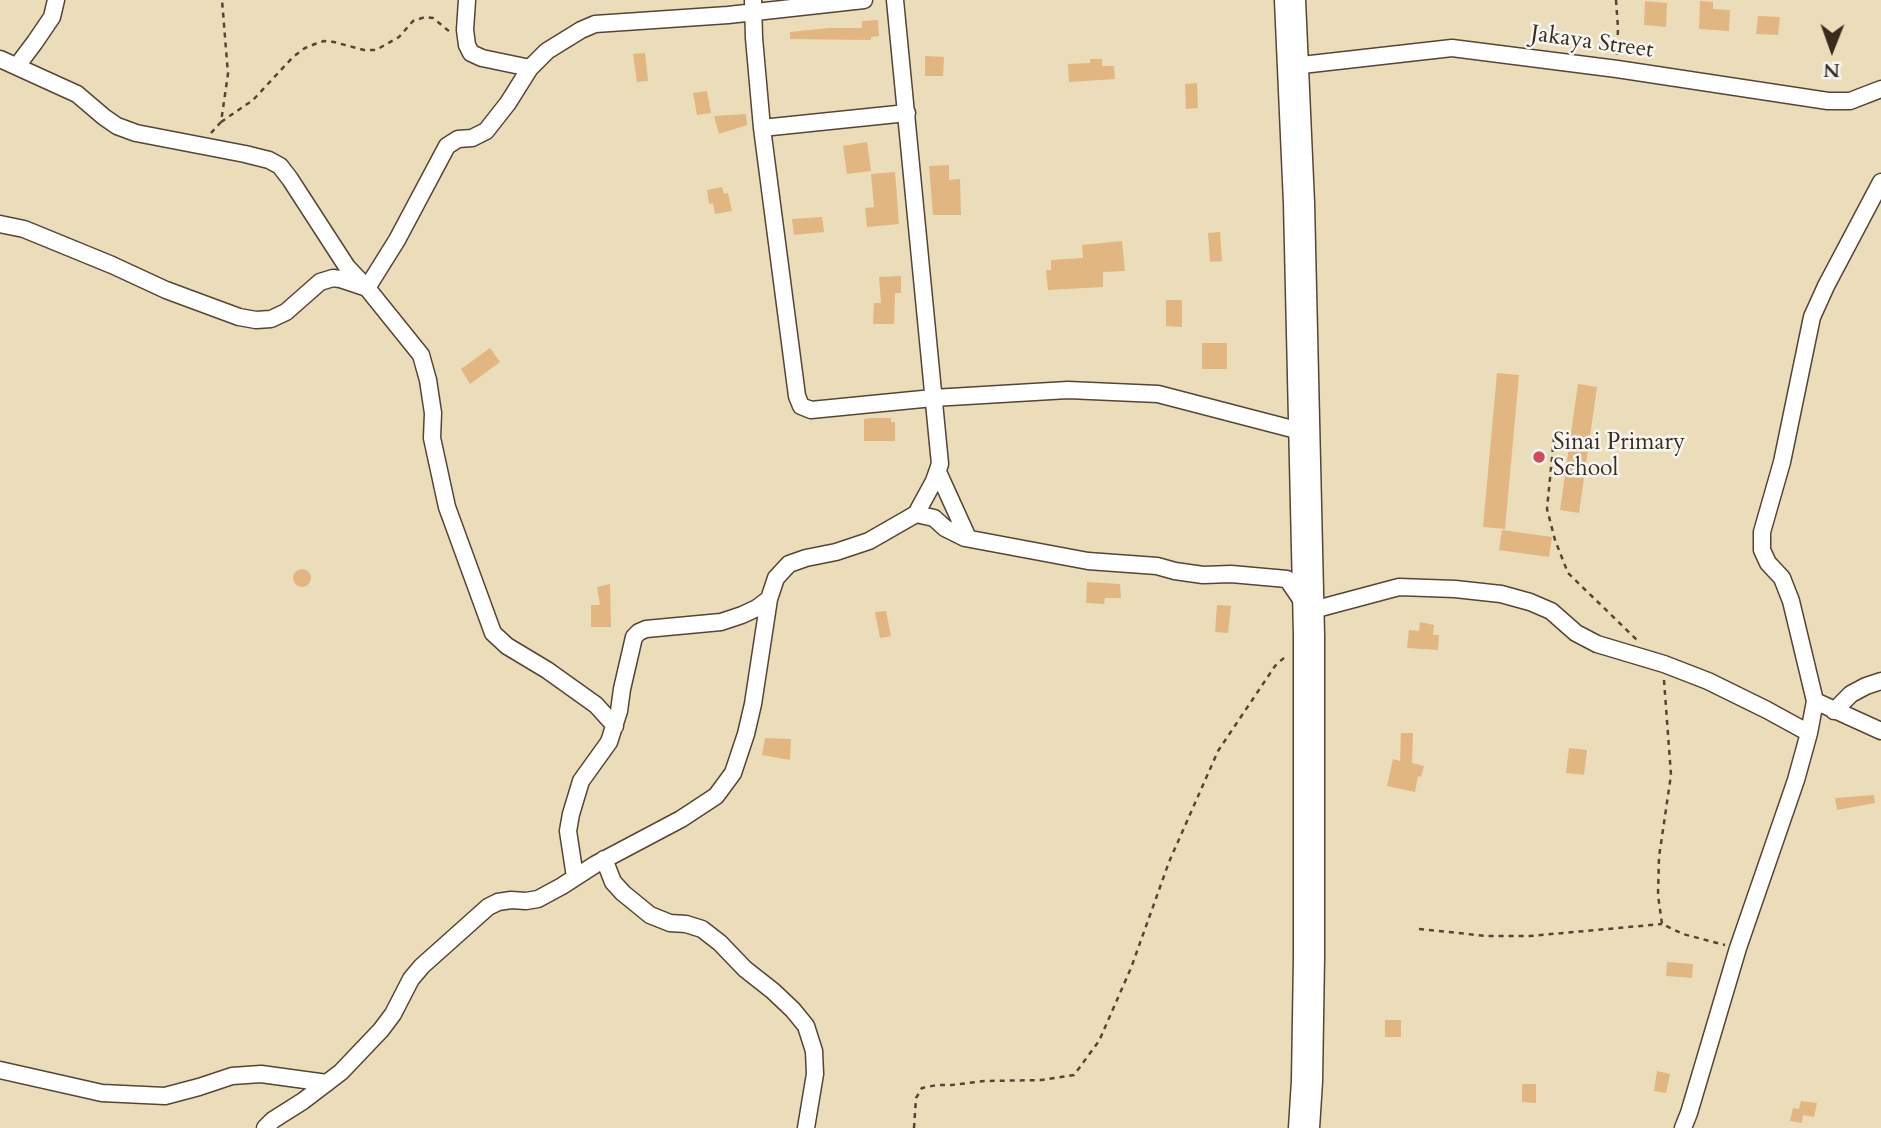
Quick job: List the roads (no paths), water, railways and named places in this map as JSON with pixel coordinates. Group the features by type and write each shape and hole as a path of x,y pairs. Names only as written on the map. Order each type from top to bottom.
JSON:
{"highway":[{"path":"1290,0 1299,203 1309,623 1309,944 1304,1128"}],"street":[{"path":"17,66 51,17 56,0"},
{"path":"467,0 465,30 467,46 471,53 482,58 530,68"},
{"path":"367,288 397,240 447,146 458,139 472,138 486,131 530,68 547,51 566,38 595,24 675,20 754,6 864,0"},
{"path":"265,1128 341,1072 381,1030 393,1014 411,979 422,966 477,915 498,902 538,900 604,859 681,820 716,796 733,773 753,704 769,599 776,578 789,564 869,541 916,514 940,464 895,0"},
{"path":"754,6 762,128 797,396 801,406 811,410 933,398 1068,390 1158,394 1304,432"},
{"name":"Jakaya Street","path":"1293,66 1452,48 1617,69 1828,101 1850,101 1881,89"},
{"path":"0,60 77,94 117,126 136,133 269,160 279,166 347,267 421,355 433,413 432,438 447,508 493,633 507,646 596,705 615,726"},
{"path":"762,128 907,113"},
{"path":"1683,1128 1738,948 1786,812 1809,733 1815,701 1791,601 1782,578 1768,564 1762,550 1762,532 1782,463 1812,317 1881,182"},
{"path":"0,224 24,229 166,290 239,317 256,320 271,319 286,312 320,282 333,278 367,288"},
{"path":"938,472 968,538"},
{"path":"916,514 934,519 957,535 1088,561 1157,566 1203,575 1231,574 1287,579 1309,623 1399,587 1501,594 1551,611 1576,633 1597,644 1664,664 1735,694 1809,733"},
{"path":"575,877 568,831 574,804 581,781 610,742 634,638 646,629 721,622 757,608 769,599"},
{"path":"1834,711 1851,694 1881,681"},
{"path":"1815,701 1881,731"},
{"path":"604,859 613,882 623,893 650,915 670,923 702,929 773,991 806,1026 814,1051 815,1074 806,1128"},
{"path":"0,1070 102,1093 165,1096 241,1075 261,1074 327,1083"}],"place":[{"name":"Sinai Primary School","path":"1539,457"}]}
